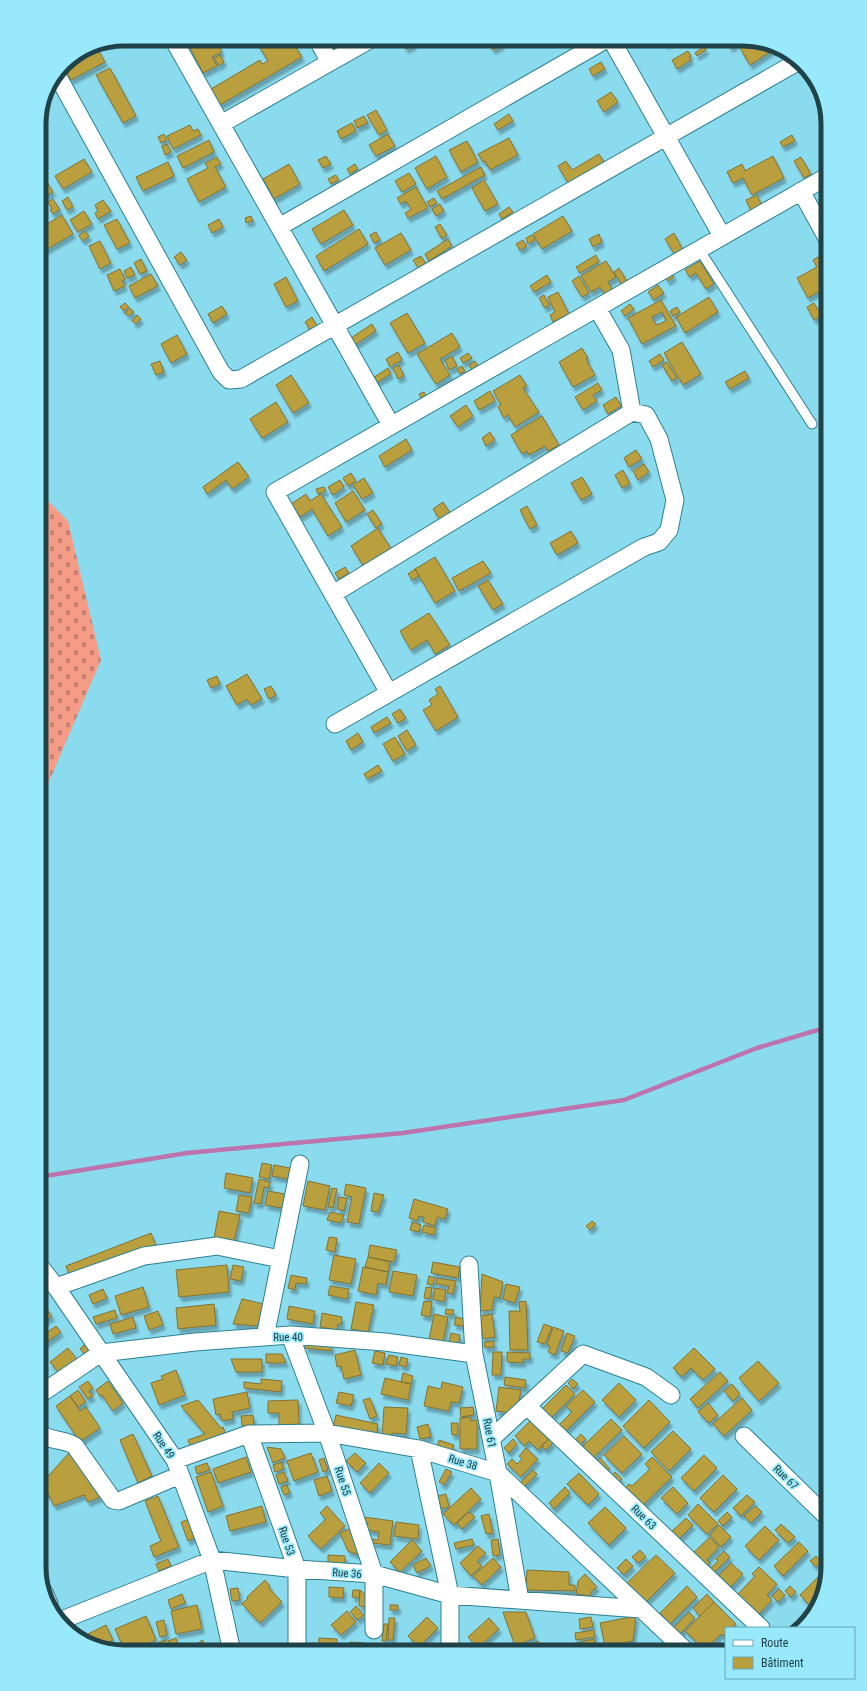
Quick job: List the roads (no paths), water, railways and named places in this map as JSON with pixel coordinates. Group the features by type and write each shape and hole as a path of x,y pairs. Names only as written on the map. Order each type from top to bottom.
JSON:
{"street":[{"path":"177,46 392,425"},
{"path":"322,46 330,62"},
{"path":"221,124 359,46"},
{"path":"279,227 595,46"},
{"path":"615,46 722,236"},
{"path":"60,79 221,372 229,380 241,378 336,326 793,64"},
{"path":"389,693 275,492 821,180"},
{"path":"801,191 821,227"},
{"path":"597,308 621,350 632,412"},
{"path":"333,594 632,412 646,415 659,438 675,500 669,530 659,542 644,547 335,724"},
{"path":"265,1337 300,1164"},
{"path":"56,1287 144,1256 217,1246 280,1259"},
{"name":"Rue 61","path":"470,1265 474,1354 498,1473 520,1600"},
{"name":"Rue 49","path":"46,1275 56,1287 178,1468 212,1560 230,1645"},
{"name":"Rue 40","path":"101,1353 195,1342 290,1335 385,1342 474,1354"},
{"name":"Rue 55","path":"290,1335 327,1433 374,1574 374,1630"},
{"path":"46,1390 101,1353"},
{"path":"491,1439 583,1354 646,1376 671,1395"},
{"name":"Rue 63","path":"527,1406 760,1627"},
{"name":"Rue 38","path":"46,1438 70,1443 75,1446 113,1500 119,1501 178,1468 249,1434 327,1433 419,1449 498,1473 679,1645"},
{"name":"Rue 53","path":"249,1434 297,1569 298,1645"},
{"name":"Rue 67","path":"744,1436 821,1511"},
{"path":"419,1449 450,1595 450,1645"},
{"name":"Rue 36","path":"65,1619 212,1560 297,1569 374,1574 450,1595 641,1609"}],"lane":[{"path":"699,249 812,424"}],"waterway":[{"path":"46,1176 187,1153 403,1133 624,1100 757,1048 821,1029"}]}
